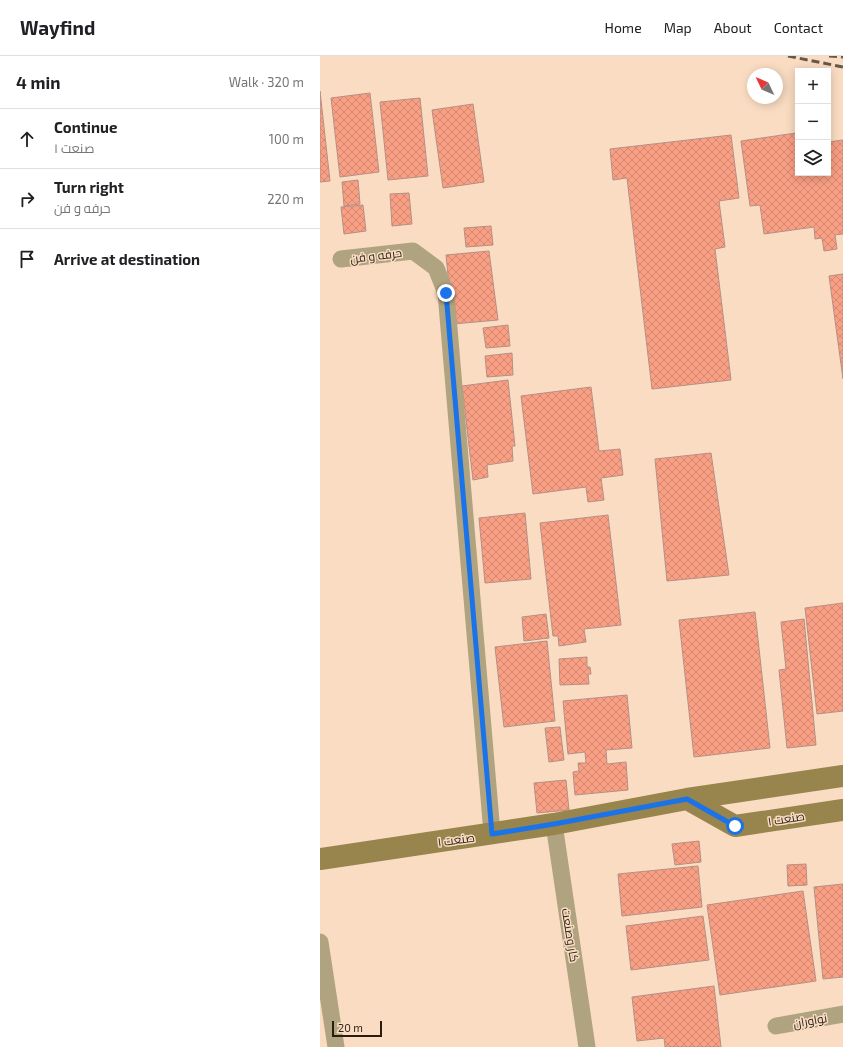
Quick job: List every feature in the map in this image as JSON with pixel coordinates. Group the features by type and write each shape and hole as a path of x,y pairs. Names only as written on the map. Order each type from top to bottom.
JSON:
{"street":[{"name":"حرفه و فن","path":"341,259 413,251 436,268 446,293 492,834"},
{"name":"صنعت ۱","path":"320,858 492,834 687,799 843,776"},
{"name":"صنعت ۱","path":"687,799 735,826 843,810"},
{"name":"کار وصنعت","path":"554,824 587,1047"},
{"path":"320,942 336,1047"},
{"name":"نواوران","path":"776,1026 843,1014"}],"building":[{"path":"320,91 330,181 320,182"},
{"path":"370,93 379,172 340,177 331,98"},
{"path":"420,98 428,176 388,180 380,102"},
{"path":"473,104 484,182 443,188 432,110"},
{"path":"795,133 795,176 831,176 831,142 843,140 843,234 835,235 837,249 824,251 822,238 815,239 814,227 764,234 760,205 750,206 741,141"},
{"path":"731,135 739,198 719,201 725,247 715,249 731,380 652,389 627,178 613,180 610,149"},
{"path":"358,180 360,204 344,206 342,182"},
{"path":"409,193 412,224 392,226 390,194"},
{"path":"363,205 366,231 344,234 341,207"},
{"path":"491,226 493,245 466,247 464,228"},
{"path":"489,251 498,320 453,324 446,255"},
{"path":"843,274 843,379 829,276"},
{"path":"508,325 510,346 486,348 483,328"},
{"path":"512,353 513,375 487,377 485,356"},
{"path":"508,380 515,446 512,446 513,461 487,465 488,477 473,480 462,386"},
{"path":"591,387 599,451 620,449 623,475 601,478 604,500 588,502 586,487 533,494 521,396"},
{"path":"711,453 729,575 667,581 655,459"},
{"path":"525,513 531,579 485,583 479,518"},
{"path":"608,515 621,625 584,629 586,642 559,646 558,636 553,636 540,523"},
{"path":"843,603 843,711 817,714 805,608"},
{"path":"755,612 770,748 694,757 679,620"},
{"path":"546,614 549,638 524,641 522,617"},
{"path":"804,619 816,745 787,748 779,670 786,669 781,622"},
{"path":"547,641 555,721 504,727 495,647"},
{"path":"587,657 587,667 590,667 591,674 588,674 589,684 560,685 559,659"},
{"path":"627,695 632,748 606,750 607,764 626,762 628,790 575,795 573,772 579,771 578,763 586,763 585,752 568,754 563,701"},
{"path":"560,727 564,760 549,762 545,728"},
{"path":"566,780 569,810 537,813 534,783"},
{"path":"699,841 701,862 675,865 672,844"},
{"path":"806,864 807,885 788,886 787,865"},
{"path":"698,866 702,907 622,916 618,874"},
{"path":"843,884 843,977 823,979 814,887"},
{"path":"803,891 816,981 720,995 707,905"},
{"path":"703,916 709,960 631,970 626,926"},
{"path":"714,986 721,1047 665,1047 664,1038 637,1041 632,997"}],"railway":[{"path":"788,56 843,67"},
{"path":"829,56 843,57"}],"route":[{"path":"446,293 492,834 687,799 735,826"}]}
